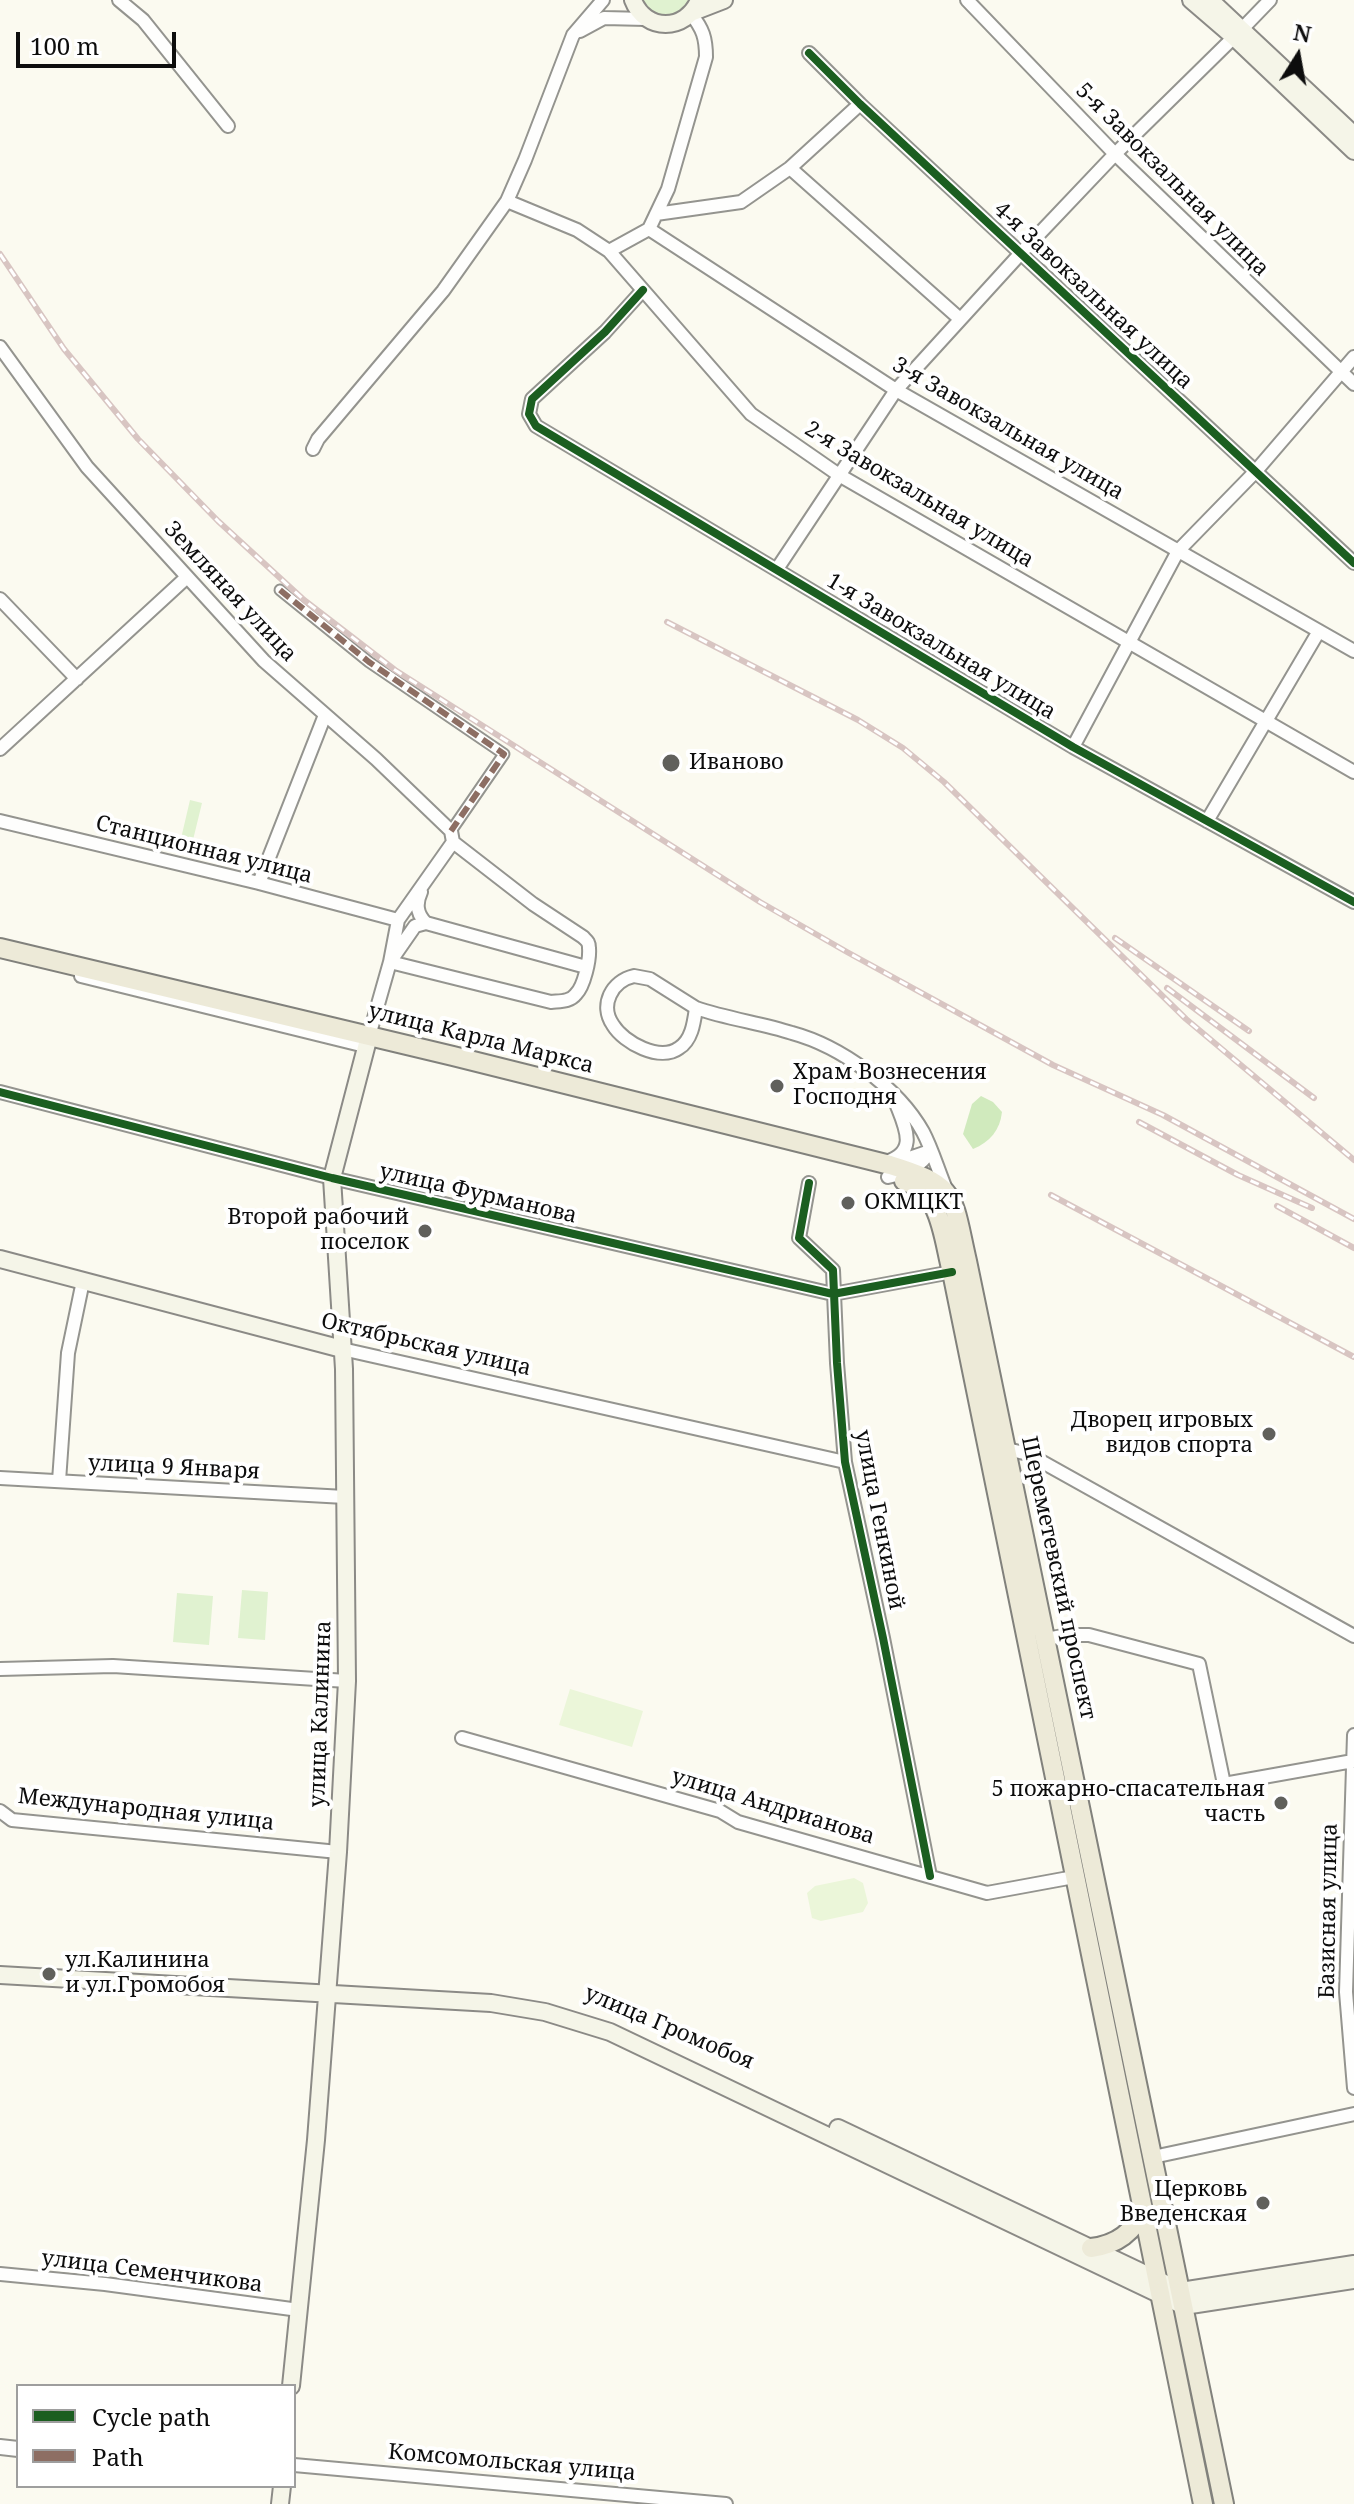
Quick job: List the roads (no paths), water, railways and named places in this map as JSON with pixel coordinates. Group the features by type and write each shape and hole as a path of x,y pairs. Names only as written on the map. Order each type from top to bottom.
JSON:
{"main road":[{"path":"633,0 646,19 665,25 676,24 694,9 724,0"},
{"path":"1191,0 1238,33 1354,135"},
{"path":"1210,0 1238,33 1354,151"},
{"name":"улица Карла Маркса","path":"0,948 367,1041 909,1171 937,1190"},
{"name":"улица Калинина","path":"291,2384 316,2140 338,1852 347,1681 342,1349 332,1178 367,1041"},
{"name":"улица Карла Маркса","path":"887,1168 923,1190 937,1190"},
{"name":"Шереметевский проспект","path":"937,1190 987,1452 1203,2504"},
{"name":"Шереметевский проспект","path":"937,1190 955,1208 967,1261 1224,2504"},
{"name":"Октябрьская улица","path":"0,1259 342,1349"},
{"path":"987,1452 1007,1449"},
{"path":"1026,1644 1046,1639"},
{"name":"улица Громобоя","path":"0,1967 491,2003 545,2012 610,2032 1159,2287"},
{"name":"улица Громобоя","path":"0,1975 327,1990 491,1993 579,2010 627,2029 1091,2248 1159,2287"},
{"path":"1096,1983 1117,1979"},
{"path":"1091,2248 1111,2244 1124,2235 1134,2226 1143,2208"},
{"path":"1183,2298 1354,2264"},
{"path":"1159,2287 1183,2298 1354,2280"}],"street":[{"path":"119,0 143,20 228,126"},
{"path":"313,449 318,439 443,291 507,201 573,35 603,0"},
{"name":"5-я Завокзальная улица","path":"967,0 1115,154 1354,384"},
{"path":"777,569 896,390 1115,154 1270,0"},
{"path":"609,251 649,229 668,189 706,57 706,39 694,9"},
{"path":"573,35 604,18 646,19"},
{"name":"4-я Завокзальная улица","path":"809,53 1354,563"},
{"path":"656,214 741,202 790,168 860,104"},
{"path":"790,168 960,319"},
{"name":"2-я Завокзальная улица","path":"507,201 577,230 609,251 751,414 839,475 1354,772"},
{"name":"3-я Завокзальная улица","path":"649,229 896,390 1354,651"},
{"name":"1-я Завокзальная улица","path":"643,290 605,332 532,399 529,414 536,426 1073,747 1353,898"},
{"name":"Земляная улица","path":"0,347 87,467 264,661 376,759 452,836 541,910 583,937 590,950 586,967"},
{"path":"1073,747 1178,551 1255,472 1354,357"},
{"path":"0,749 187,577"},
{"path":"280,590 369,662 504,754 398,920 390,962 367,1041"},
{"path":"0,599 77,679"},
{"path":"1207,821 1319,631"},
{"path":"259,883 325,715"},
{"name":"Станционная улица","path":"0,821 398,920"},
{"path":"390,962 551,1002 567,1001 577,994 586,967 426,923 419,917 418,899 429,874"},
{"path":"390,962 415,926 426,923"},
{"name":"улица Карла Маркса","path":"0,956 367,1041"},
{"path":"696,1008 690,1035 681,1048 668,1053 654,1052 640,1046 614,1028 609,1018 608,1004 610,992 623,979 634,976 650,979 696,1008 792,1032 836,1049 868,1071 893,1095 922,1131 930,1151 937,1190"},
{"name":"улица Фурманова","path":"0,1092 332,1178 833,1294 952,1272"},
{"path":"887,1168 904,1150 907,1140 907,1129 893,1095"},
{"path":"887,1168 930,1151"},
{"path":"909,1171 930,1151"},
{"name":"улица Генкиной","path":"809,1183 799,1238 833,1270 845,1462 930,1876"},
{"path":"59,1481 68,1353 83,1281"},
{"name":"Октябрьская улица","path":"342,1349 845,1462"},
{"path":"1007,1449 1028,1454 1354,1636"},
{"name":"улица 9 Января","path":"0,1478 345,1497"},
{"path":"1046,1639 1089,1635 1199,1664 1224,1784 1353,1761"},
{"path":"0,1669 113,1666 347,1681"},
{"name":"Базисная улица","path":"1354,1735 1346,1992 1354,2088"},
{"name":"улица Андрианова","path":"462,1738 630,1783 720,1811 738,1822 987,1893 1074,1877"},
{"name":"Международная улица","path":"0,1811 12,1820 338,1852"},
{"path":"1153,2157 1354,2114"},
{"name":"улица Семенчикова","path":"0,2274 105,2284 299,2310"},
{"name":"Комсомольская улица","path":"296,2465 726,2504"}],"railway":[{"path":"0,254 64,349 138,439 218,521 304,600 395,670 760,902 847,952 1053,1065 1163,1115 1354,1219"},
{"path":"667,622 858,720 903,748 944,782 1186,1019 1354,1160"},
{"path":"1115,938 1249,1031"},
{"path":"1167,988 1314,1098"},
{"path":"1139,1122 1238,1175 1312,1208"},
{"path":"1051,1195 1354,1357"},
{"path":"1277,1206 1354,1248"}],"place":[{"name":"Иваново","path":"671,763"},
{"name":"Храм Вознесения Господня","path":"777,1086"},
{"name":"ОКМЦКТ","path":"848,1203"},
{"name":"Второй рабочий поселок","path":"425,1231"},
{"name":"Дворец игровых видов спорта","path":"1269,1434"},
{"name":"5 пожарно-спасательная часть","path":"1281,1803"},
{"name":"ул.Калинина и ул.Громобоя","path":"49,1974"},
{"name":"Церковь Введенская","path":"1263,2203"}]}
